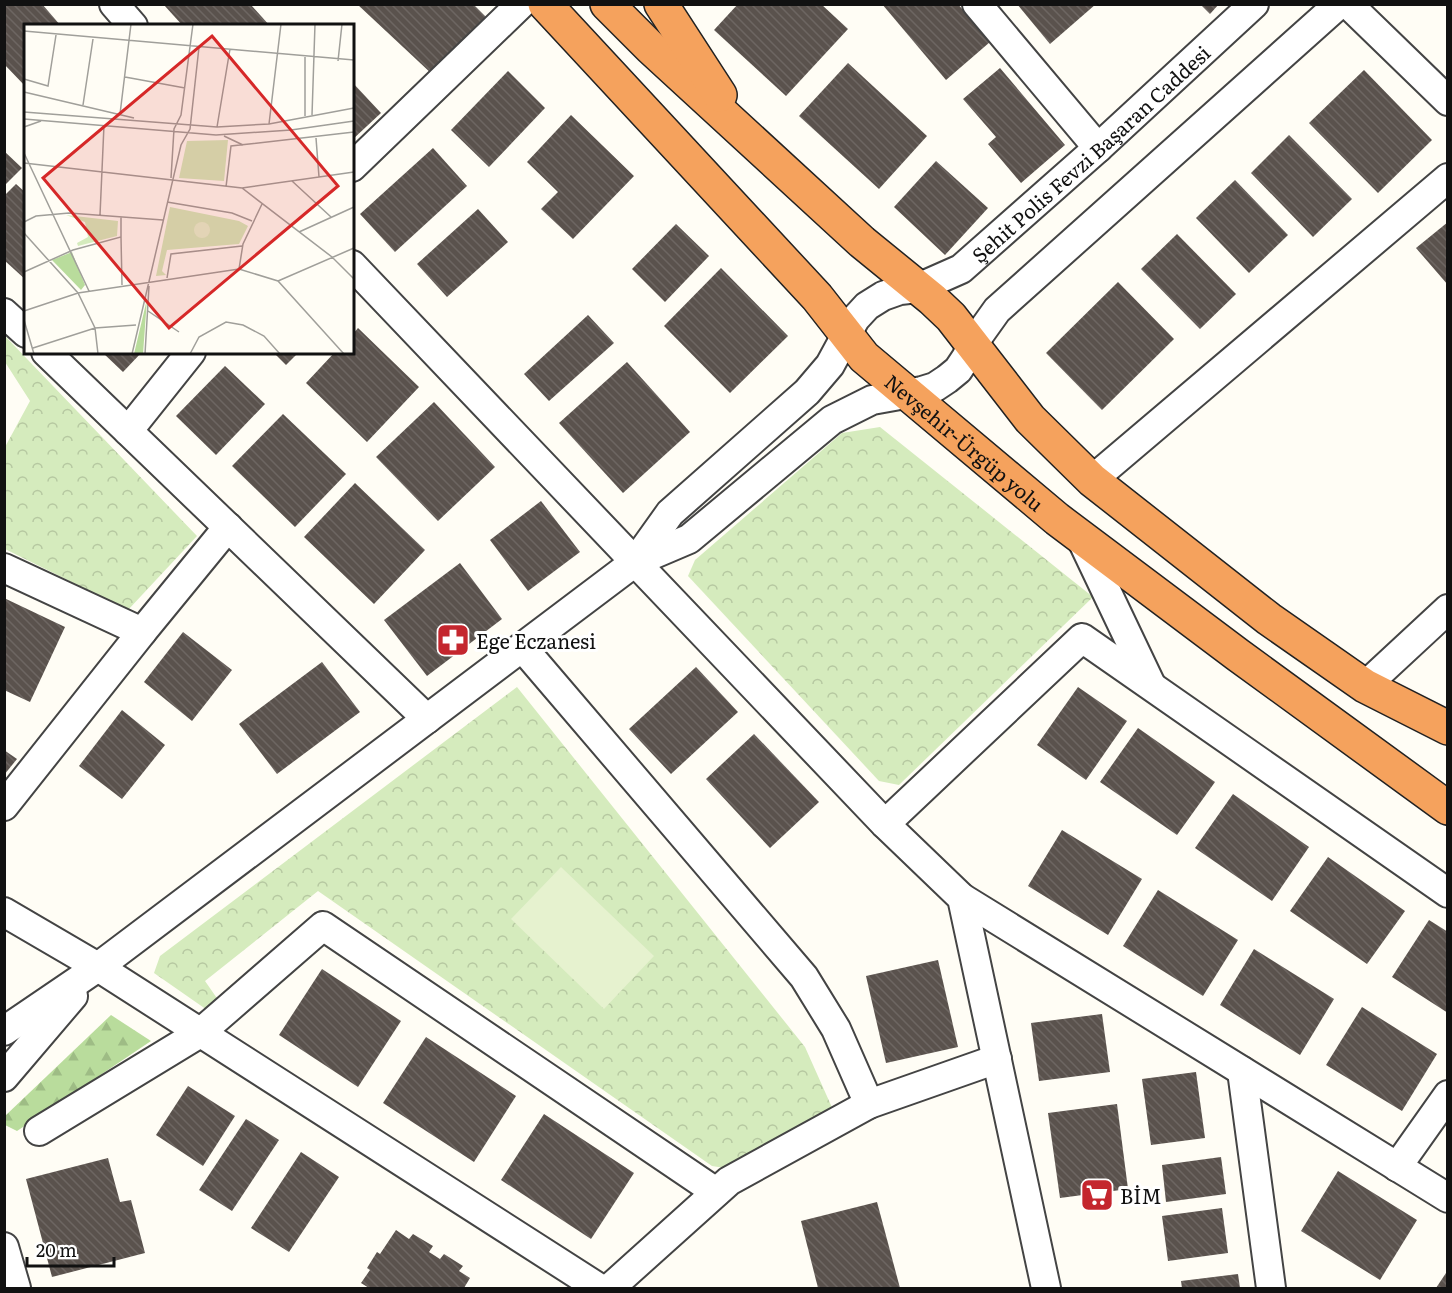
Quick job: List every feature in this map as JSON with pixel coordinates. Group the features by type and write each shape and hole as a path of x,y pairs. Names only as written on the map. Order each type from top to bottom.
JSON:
{"highway":[{"name":"Nevşehir-Ürgüp yolu","path":"545,4 817,297 864,357 1081,538 1448,808"},
{"path":"607,4 862,242 951,317 1030,419 1092,480 1269,619 1365,686 1448,728"},
{"path":"661,5 747,136"}],"street":[{"path":"114,4 131,24"},
{"path":"354,165 521,4"},
{"path":"977,4 1098,148"},
{"name":"Şehit Polis Fevzi Başaran Caddesi","path":"918,288 961,269 1098,148 1254,4"},
{"path":"4,1031 98,967 635,562 689,539 832,420 872,400 922,392 947,379 962,364 972,345 997,310 1340,4"},
{"path":"1348,4 1448,101"},
{"path":"1092,480 1448,178"},
{"path":"354,267 885,824 962,898 1448,1198"},
{"path":"635,562 670,513 807,392 830,365 845,334 867,306 883,296 900,290 918,288"},
{"path":"4,313 24,331"},
{"path":"48,354 427,719"},
{"path":"128,431 189,354"},
{"path":"4,806 228,527"},
{"path":"1081,538 1151,685"},
{"path":"4,568 142,632"},
{"path":"1365,686 1448,609"},
{"path":"885,824 1082,638 1448,893"},
{"path":"522,647 804,977 836,1029 869,1104"},
{"path":"962,898 1046,1288"},
{"path":"4,912 98,967 599,1288"},
{"path":"39,1131 200,1033 323,926 716,1192"},
{"path":"4,1077 98,967"},
{"path":"610,1288 729,1180 869,1104 997,1059"},
{"path":"1242,1071 1270,1288"},
{"path":"1397,1167 1448,1095"},
{"path":"4,1247 16,1288"}],"green space":[{"path":"5,336 197,536 128,610 5,549 5,447 30,401 5,362"},
{"path":"880,427 1093,597 899,785 879,781 688,576 695,560 842,433"},
{"path":"517,687 805,1047 834,1112 731,1169 712,1166 318,891 205,981 221,1004 210,1012 154,973 160,956"},
{"path":"561,867 654,956 604,1009 511,919"},
{"path":"111,1015 151,1041 17,1131 5,1125 5,1116"}],"building":[{"path":"4,4 42,4 59,24 24,24 24,85 4,64"},
{"path":"357,4 473,4 487,18 433,75"},
{"path":"738,4 821,4 848,29 786,96 714,30"},
{"path":"882,4 958,4 990,42 946,80"},
{"path":"1017,4 1096,4 1050,44"},
{"path":"1200,4 1219,4 1210,14"},
{"path":"164,5 251,5 268,24 181,24"},
{"path":"848,63 927,136 879,189 799,116"},
{"path":"1000,68 1065,145 1021,183 988,144 996,137 963,99"},
{"path":"1364,70 1432,140 1378,193 1309,123"},
{"path":"508,71 545,108 489,167 451,130"},
{"path":"354,84 381,113 354,138"},
{"path":"571,115 634,176 573,239 541,209 558,192 527,162"},
{"path":"1289,135 1352,199 1313,237 1251,173"},
{"path":"433,148 467,186 395,252 360,214"},
{"path":"4,151 22,168 4,186"},
{"path":"936,161 988,208 945,255 894,207"},
{"path":"1235,180 1288,235 1249,273 1196,218"},
{"path":"16,184 24,191 24,278 4,260 4,196"},
{"path":"478,209 508,242 447,297 417,264"},
{"path":"1448,222 1448,285 1416,248"},
{"path":"676,224 709,256 665,302 632,269"},
{"path":"1177,234 1236,294 1200,329 1141,269"},
{"path":"721,268 788,336 730,393 664,326"},
{"path":"1118,282 1174,339 1102,410 1046,353"},
{"path":"588,315 614,343 549,401 524,374"},
{"path":"358,328 419,387 367,442 306,383 333,354 354,354 354,333"},
{"path":"104,354 140,354 123,372"},
{"path":"275,354 297,354 286,365"},
{"path":"627,362 690,432 623,493 559,423"},
{"path":"225,366 265,404 216,455 176,416"},
{"path":"434,402 495,467 438,521 376,457"},
{"path":"283,414 346,474 295,527 232,466"},
{"path":"355,483 425,550 374,604 304,537"},
{"path":"541,501 580,552 528,591 490,540"},
{"path":"460,563 502,619 427,676 384,620"},
{"path":"4,598 65,627 30,702 4,690"},
{"path":"183,632 232,670 192,721 144,682"},
{"path":"322,662 360,712 277,774 239,724"},
{"path":"696,667 738,712 671,774 629,729"},
{"path":"1078,687 1127,721 1086,780 1037,745"},
{"path":"122,710 165,745 122,799 79,766"},
{"path":"1138,728 1215,782 1177,835 1100,782"},
{"path":"754,734 819,802 770,848 706,779"},
{"path":"4,750 17,759 4,775"},
{"path":"1233,794 1309,847 1272,901 1195,848"},
{"path":"1062,830 1142,879 1108,935 1028,886"},
{"path":"1328,857 1405,911 1367,964 1290,911"},
{"path":"1158,890 1238,940 1203,996 1123,946"},
{"path":"1429,920 1448,932 1448,1013 1392,977"},
{"path":"1254,949 1334,999 1300,1055 1220,1005"},
{"path":"938,960 958,1047 886,1063 866,976"},
{"path":"322,969 401,1021 358,1087 279,1035"},
{"path":"1362,1007 1437,1054 1402,1111 1326,1065"},
{"path":"1102,1014 1110,1072 1039,1081 1031,1023"},
{"path":"426,1037 516,1096 474,1162 383,1103"},
{"path":"1196,1072 1205,1138 1151,1145 1142,1079"},
{"path":"188,1086 235,1116 203,1166 156,1135"},
{"path":"1117,1104 1128,1189 1060,1198 1048,1113"},
{"path":"544,1114 634,1173 591,1239 501,1180"},
{"path":"246,1119 279,1140 232,1211 199,1190"},
{"path":"301,1152 339,1177 289,1252 251,1228"},
{"path":"1221,1157 1226,1194 1166,1202 1162,1165"},
{"path":"108,1158 120,1202 131,1200 145,1253 52,1277 26,1179"},
{"path":"1338,1171 1417,1220 1380,1280 1301,1231"},
{"path":"877,1202 900,1288 818,1288 801,1221"},
{"path":"1222,1208 1228,1253 1168,1261 1162,1216"},
{"path":"396,1230 409,1239 413,1234 433,1246 429,1252 440,1259 444,1254 463,1266 459,1271 470,1278 464,1288 369,1288 361,1283 370,1270 367,1268 377,1252 380,1254"},
{"path":"1448,1270 1448,1288 1436,1288"},
{"path":"1238,1274 1240,1288 1182,1288 1181,1281"}],"place":[{"name":"Ege Eczanesi","path":"453,640"},
{"name":"BİM","path":"1097,1195"}]}
